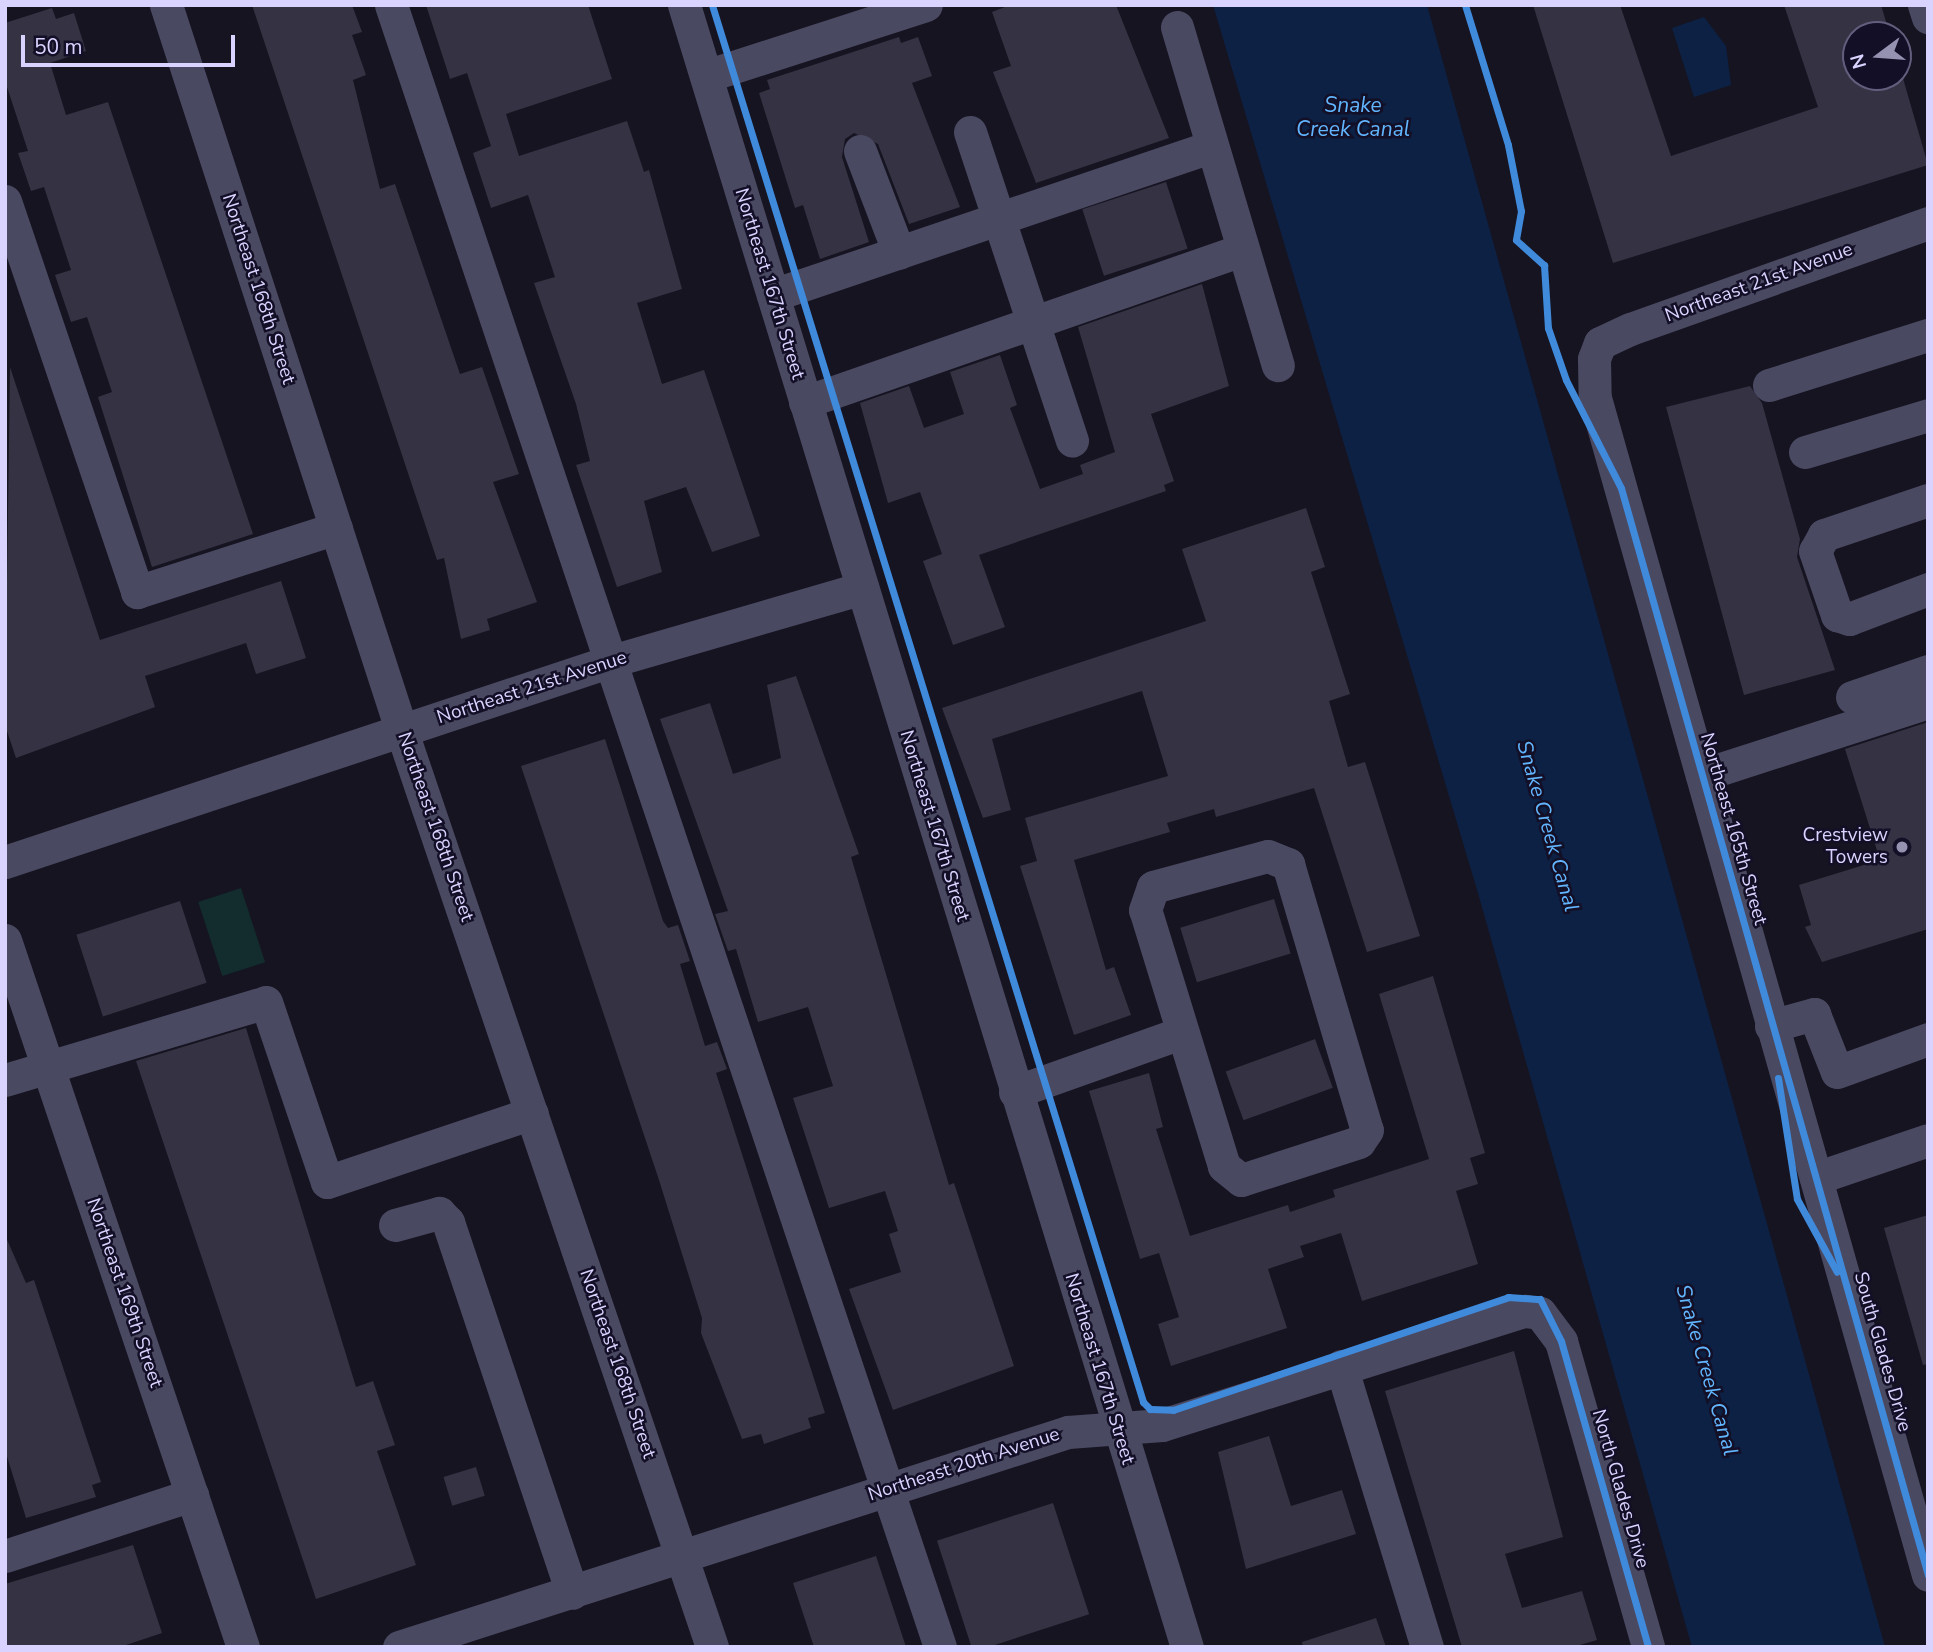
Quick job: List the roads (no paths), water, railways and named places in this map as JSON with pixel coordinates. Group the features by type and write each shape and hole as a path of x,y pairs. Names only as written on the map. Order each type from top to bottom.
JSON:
{"street":[{"name":"Northeast 168th Street","path":"166,5 402,732 712,1647"},
{"path":"391,5 608,662 940,1647"},
{"name":"Northeast 167th Street","path":"684,5 1187,1647"},
{"path":"706,76 926,5"},
{"path":"1924,5 1928,17"},
{"path":"1177,27 1241,250 1278,365"},
{"path":"970,132 1072,441"},
{"path":"773,295 1211,147"},
{"path":"860,152 899,253"},
{"path":"5,201 137,592 336,528"},
{"name":"Northeast 21st Avenue","path":"1595,350 1630,329 1928,223"},
{"path":"805,402 1034,325 1241,250"},
{"path":"1769,385 1928,335"},
{"name":"Northeast 165th Street","path":"1595,350 1595,398 1816,1178"},
{"path":"1805,452 1928,415"},
{"path":"1928,500 1824,535 1815,551 1837,615 1849,619 1928,589"},
{"name":"Northeast 21st Avenue","path":"5,862 608,662 863,587"},
{"path":"1852,697 1928,671"},
{"path":"1702,775 1928,702"},
{"path":"1280,856 1288,864 1367,1130 1359,1142 1241,1180 1230,1177 1181,1033 1145,910 1146,894 1280,856"},
{"name":"Northeast 169th Street","path":"5,940 243,1647"},
{"path":"5,1080 266,1002 327,1182 532,1113"},
{"path":"1771,1026 1814,1014 1837,1072 1928,1039"},
{"path":"1015,1092 1181,1033"},
{"path":"1816,1178 1928,1140"},
{"name":"South Glades Drive","path":"1816,1178 1928,1575"},
{"path":"395,1225 439,1213 448,1222 572,1593"},
{"name":"Northeast 20th Avenue","path":"399,1647 474,1636 572,1593 1068,1432 1119,1432 1162,1425 1341,1366 1524,1311 1540,1313 1562,1341"},
{"name":"North Glades Drive","path":"1562,1341 1647,1647"},
{"path":"1341,1366 1427,1647"},
{"path":"6,1554 191,1494"}],"water":[{"name":"Snake Creek Canal","path":"1213,5 1427,5 1885,1647 1692,1647 1478,893"},
{"path":"1704,17 1726,46 1731,85 1694,97 1672,28"}],"place":[{"name":"Crestview Towers","path":"1902,847"}]}
